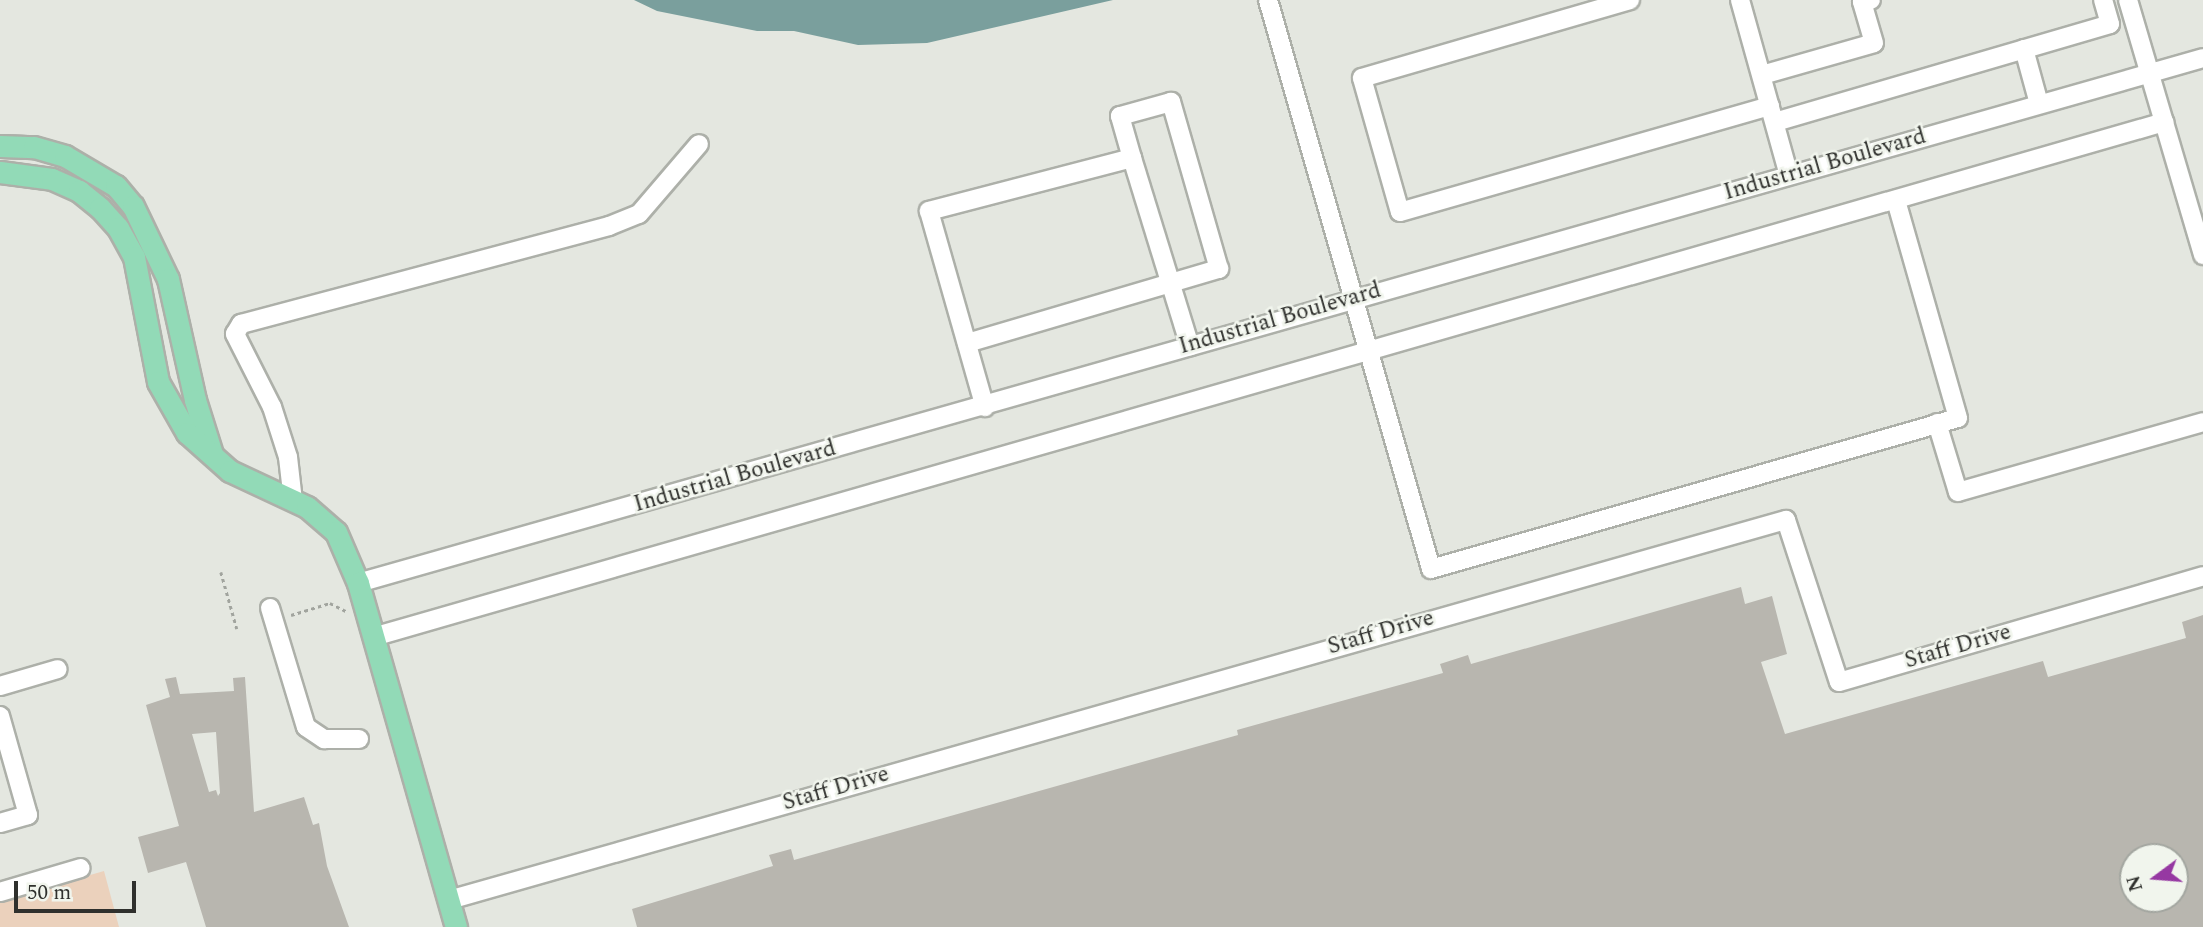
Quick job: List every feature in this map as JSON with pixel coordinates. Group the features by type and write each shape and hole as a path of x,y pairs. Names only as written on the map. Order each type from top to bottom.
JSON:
{"main road":[{"path":"0,146 34,147 65,156 116,186 133,206 168,279 195,400 212,454"},
{"path":"0,172 52,179 79,191 118,228 134,257 158,382 187,433 230,471 293,500 324,519 336,533 358,583 456,927"}],"street":[{"path":"1268,0 1368,351 1439,567 1958,418 1896,200"},
{"path":"1630,0 1362,78 1400,212 2024,49 2110,24 2103,0"},
{"path":"1740,0 1789,175"},
{"path":"1762,75 1874,43 1862,2 1871,0"},
{"path":"2128,0 2203,255"},
{"path":"2024,49 2039,104"},
{"name":"Industrial Boulevard","path":"358,583 985,407 1353,297 2203,58"},
{"path":"967,343 1172,283 1219,269 1171,102 1120,117 1132,158 1172,283 1191,346"},
{"path":"373,637 2164,122"},
{"path":"293,500 288,457 272,407 235,334 241,324 609,226 639,214 699,144"},
{"path":"985,407 929,211 1132,158"},
{"path":"1937,424 1958,492 2203,422"},
{"name":"Staff Drive","path":"449,900 1786,520 1839,682 2203,576"},
{"path":"272,615 306,727 324,740 359,739"},
{"path":"0,686 58,669"},
{"path":"0,716 29,815 0,823"},
{"path":"0,892 81,868"}],"path":[{"path":"221,572 237,629"},
{"path":"272,615 330,603 339,604"}],"shaded area":[{"path":"104,871 119,927 0,927 0,901"}],"water":[{"path":"634,0 1113,0 927,43 858,45 794,31 757,31 657,11"}],"building":[{"path":"1741,587 1745,604 1772,596 1787,654 1761,662 1785,734 2043,661 2048,677 2186,638 2182,622 2203,615 2203,927 637,927 632,909 773,866 769,855 791,849 794,860 1238,735 1237,730 1443,673 1440,664 1468,655 1471,664"},
{"path":"176,677 180,694 234,691 233,678 245,677 254,812 304,797 313,825 319,823 327,866 349,927 206,927 186,862 148,873 138,837 179,826 146,705 170,697 165,679","holes":["216,732 218,796 216,790 209,792 192,734"]}]}
